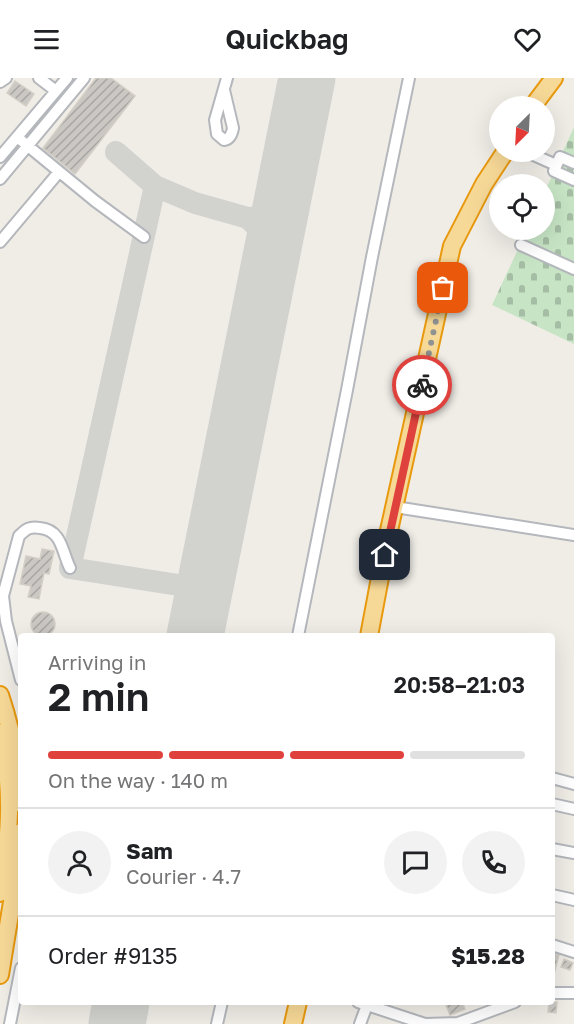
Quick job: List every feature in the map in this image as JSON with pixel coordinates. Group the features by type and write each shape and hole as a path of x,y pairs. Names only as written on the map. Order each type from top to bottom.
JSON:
{"highway":[{"path":"540,96 554,78"},
{"path":"370,633 452,246 484,184 498,162"},
{"path":"0,695 13,737 18,768"},
{"path":"0,733 8,777 9,818 8,850 0,892"},
{"path":"0,975 18,861"},
{"path":"293,1024 297,1005"}],"street":[{"path":"0,82 6,78"},
{"path":"39,78 56,91"},
{"path":"0,179 84,78"},
{"path":"224,90 227,78"},
{"path":"298,633 409,78"},
{"path":"0,157 56,91 63,79"},
{"path":"17,137 144,237"},
{"path":"574,163 560,157 554,171 574,180"},
{"path":"549,162 556,165"},
{"path":"0,242 59,172"},
{"path":"521,245 574,269"},
{"path":"395,507 574,536"},
{"path":"18,668 2,597 19,536 26,529 33,527 53,532 62,545 70,568"},
{"path":"555,779 574,784"},
{"path":"555,805 574,809"},
{"path":"555,850 574,853"},
{"path":"555,896 574,900"},
{"path":"555,946 574,951"},
{"path":"10,1024 18,983"},
{"path":"555,993 574,993"},
{"path":"218,1024 221,1005"},
{"path":"360,1024 362,1005"},
{"path":"368,1005 425,1024 458,1023 507,1005"}],"green space":[{"path":"574,127 574,344 492,305 522,240 555,240 555,174 553,174"}],"building":[{"path":"96,78 111,78 135,96 75,174 43,148"},
{"path":"15,81 34,94 26,106 7,93"},
{"path":"42,549 54,551 49,574 44,573 39,599 28,597 31,586 20,584 26,556 40,559"},
{"path":"39,613 47,613 54,620 54,628 50,633 36,633 32,628 32,620"},
{"path":"555,954 559,955 555,970"},
{"path":"564,959 573,963 570,970 561,967"},
{"path":"557,1002 556,1013 548,1012 549,1005 555,1005"},
{"path":"446,1005 463,1005 465,1009 450,1015"}],"taxiway":[{"path":"116,152 155,186 195,203 248,218"},
{"path":"155,186 70,568 204,589"},
{"path":"272,251 267,237 248,218 263,215 282,201"}],"runway":[{"path":"196,633 307,78"},
{"path":"117,1024 120,1005"}],"way so far":[{"path":"422,385 443,288"}],"route":[{"path":"385,555 422,385"}]}
